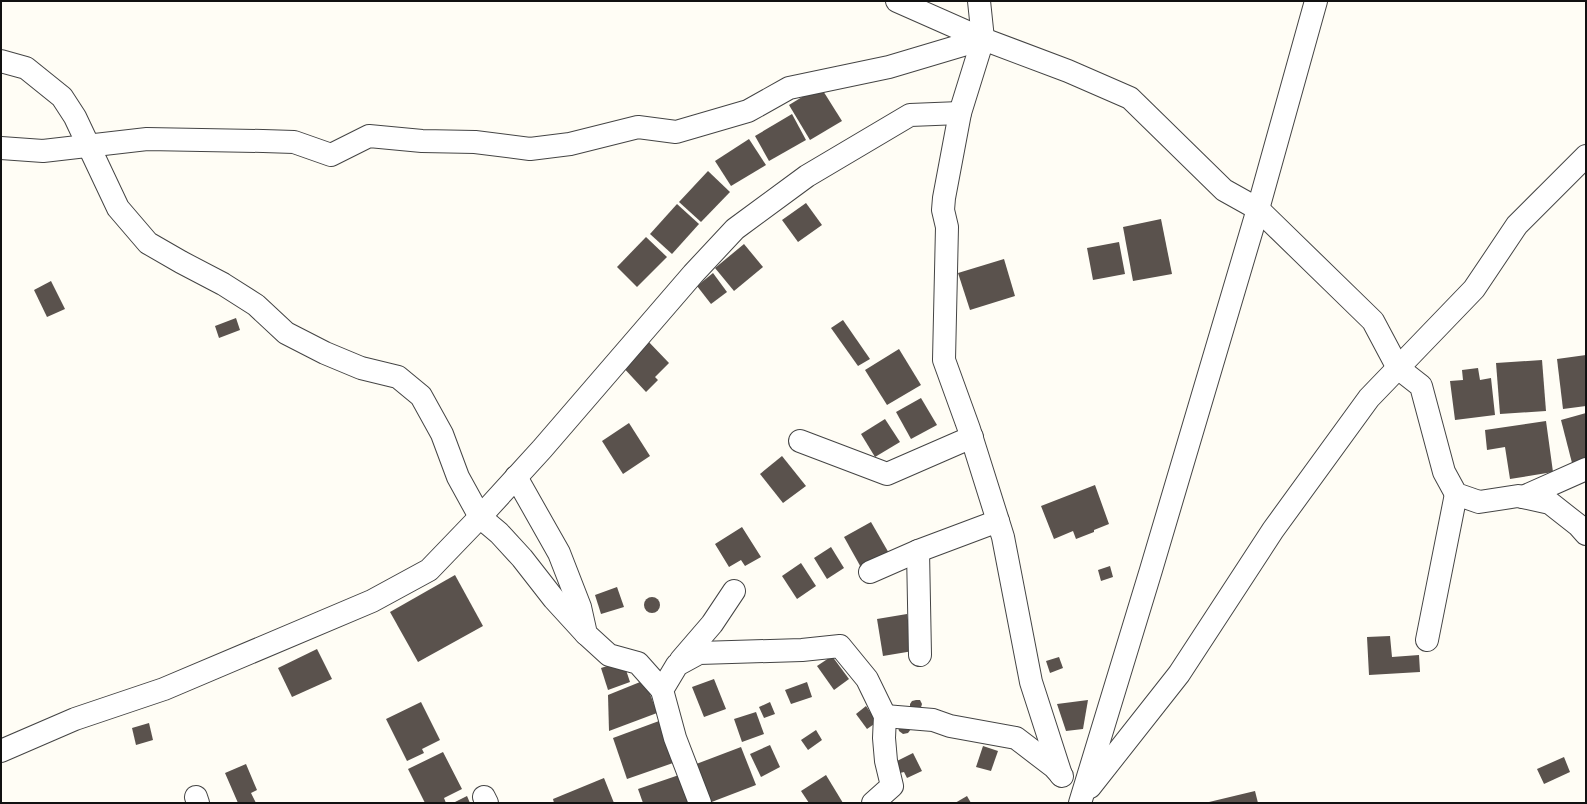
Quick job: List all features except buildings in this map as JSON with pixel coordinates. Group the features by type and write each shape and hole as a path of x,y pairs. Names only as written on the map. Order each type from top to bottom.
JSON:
{"street":[{"path":"897,1 983,39 1068,71 1130,98 1224,190 1258,209 1373,321 1398,368 1421,386 1444,472 1456,494 1427,640"},
{"path":"979,1 983,39 960,113 944,198 943,210 947,227 944,360 972,438 1003,537 1031,682 1061,775"},
{"path":"1085,800 1258,209 1316,1"},
{"path":"1,148 43,151 147,140 263,141 294,142 331,155 369,136 422,141 475,142 530,149 570,144 638,127 676,132 748,111 789,88 889,66 983,39"},
{"path":"1,61 26,68 62,97 75,117 118,208 148,243 223,284 256,306 286,333 325,354 361,368 398,377 421,396 442,434 458,477 480,517 499,533 522,558 554,599 586,634 609,655 638,663 662,690 675,738 700,803"},
{"path":"1,751 75,720 164,689 372,601 429,570 516,477 693,274 735,229 807,176 910,115 960,113"},
{"path":"1085,800 1179,674 1274,530 1369,398 1474,289 1517,225 1586,156"},
{"path":"800,441 887,474 972,438"},
{"path":"1523,497 1586,469"},
{"path":"516,477 559,553 580,607 586,634"},
{"path":"1456,494 1479,502 1518,496 1550,503 1578,525 1586,534"},
{"path":"870,572 918,551 998,521"},
{"path":"918,551 920,655"},
{"path":"662,690 677,665 712,624 734,591"},
{"path":"677,665 699,653 802,650 840,646 867,679 885,716 884,738 892,786 873,803"},
{"path":"885,716 933,720 950,726 1016,738 1061,775 1085,800"}]}
